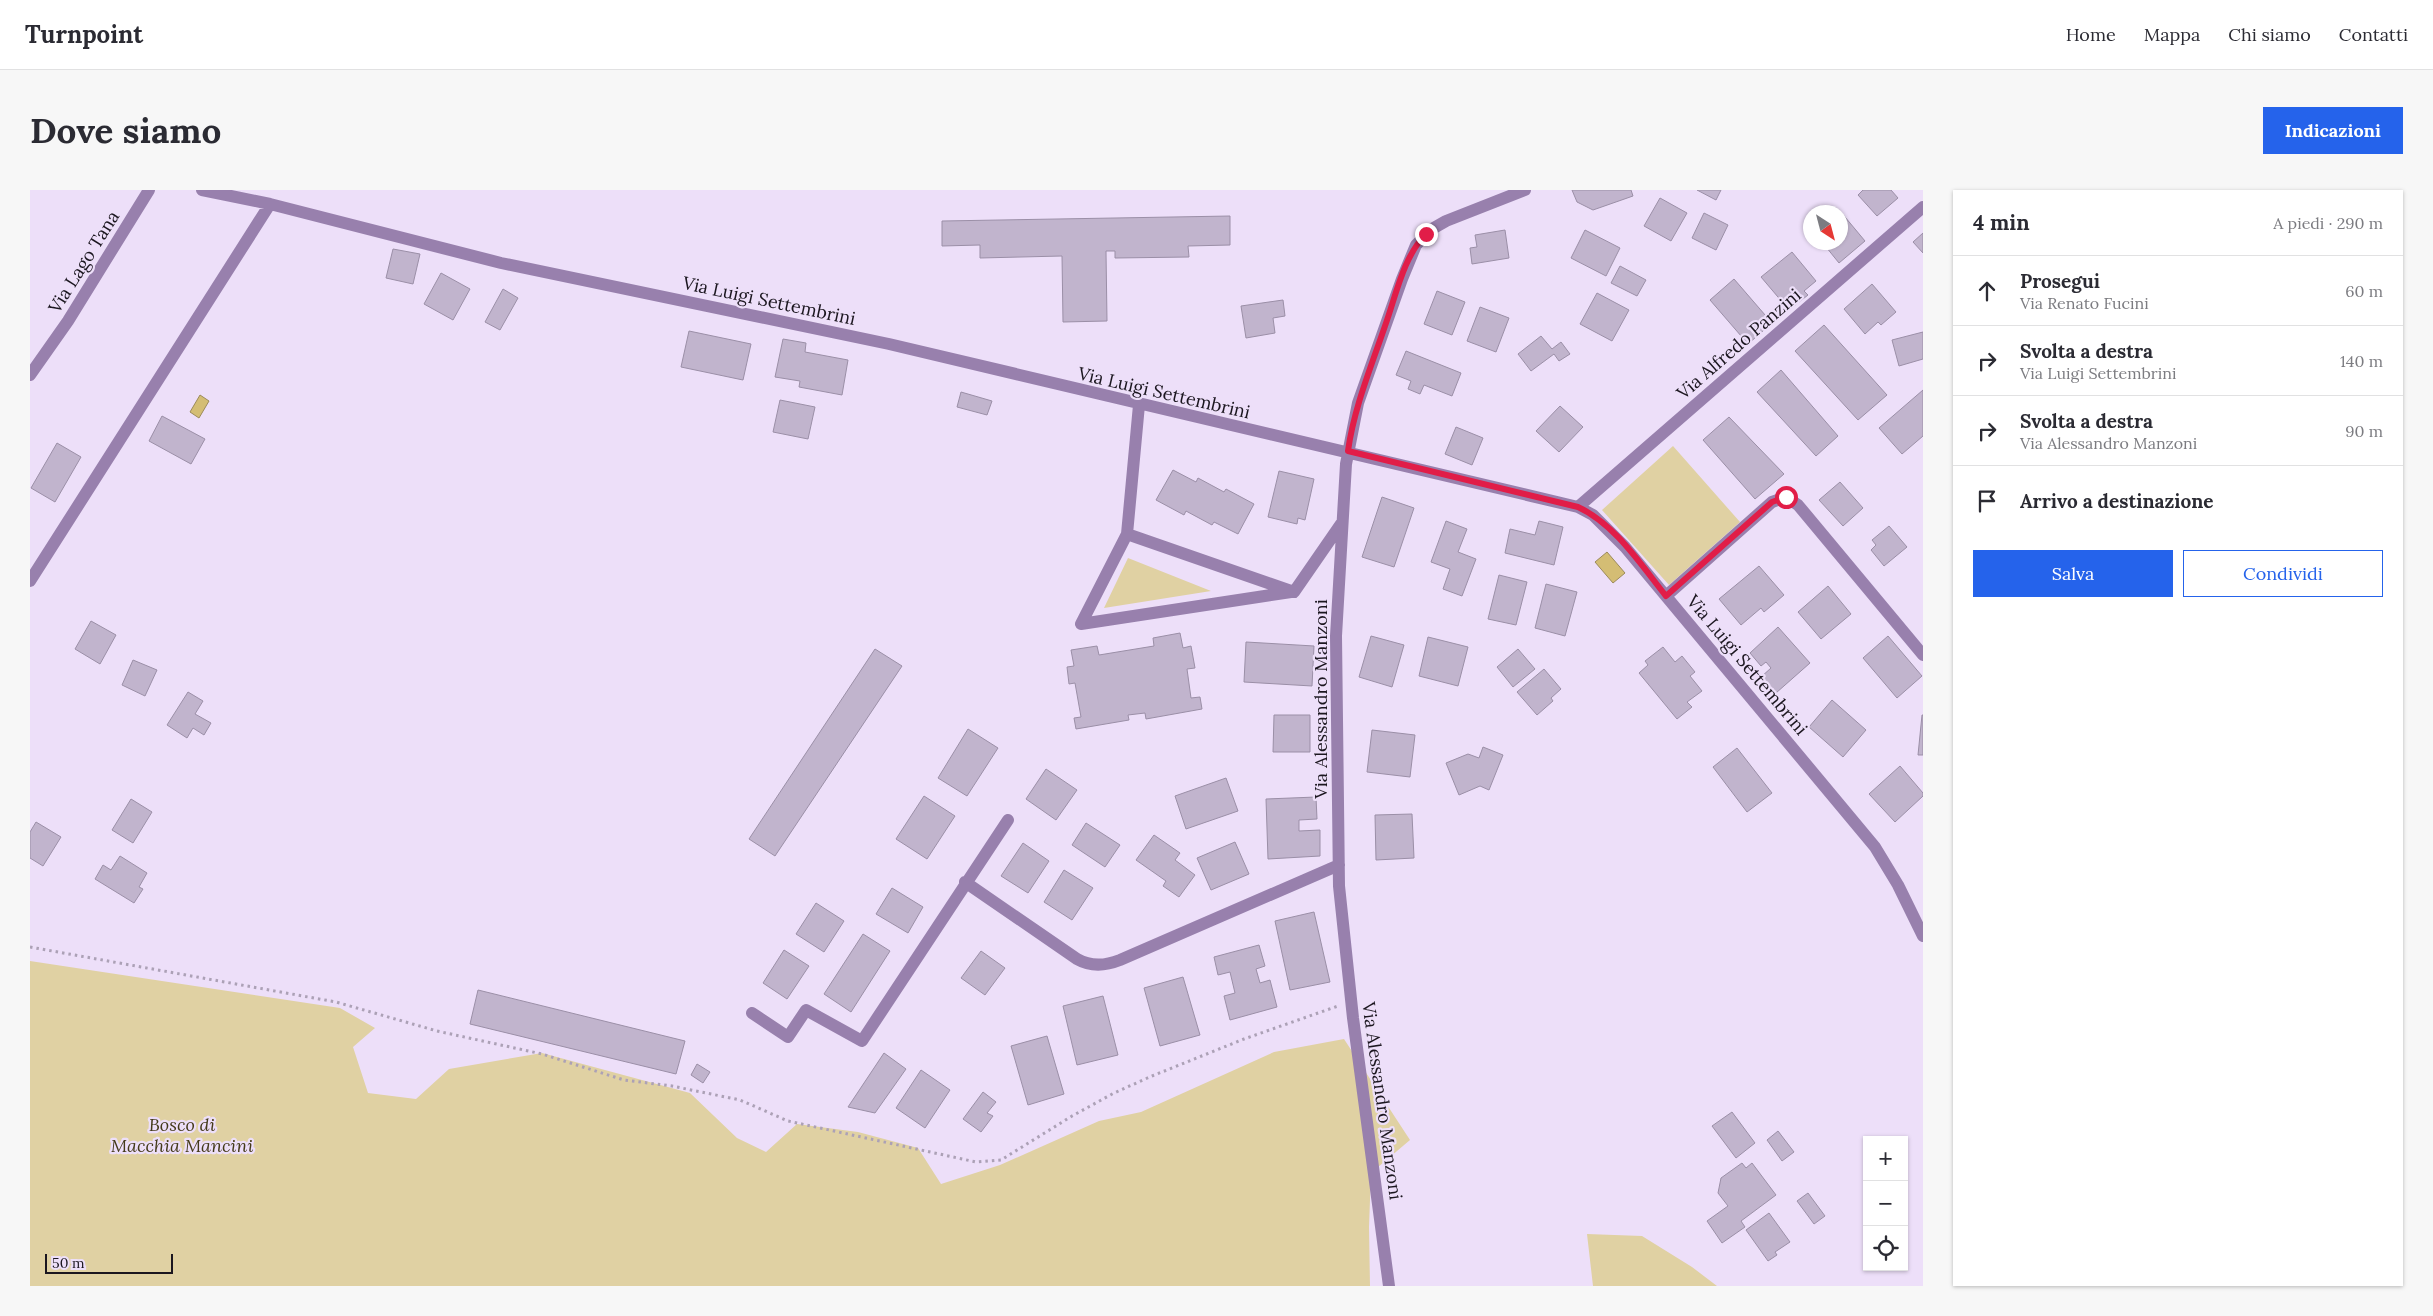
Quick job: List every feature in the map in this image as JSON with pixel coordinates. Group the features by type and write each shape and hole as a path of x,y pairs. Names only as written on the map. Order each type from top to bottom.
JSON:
{"street":[{"name":"Via Lago Tana","path":"30,376 68,321 149,190"},
{"name":"Via Luigi Settembrini","path":"202,190 270,204 500,264 889,344 1139,405 1286,439 1348,451 1578,507 1593,515 1610,531 1875,847 1895,880 1923,936"},
{"name":"Via Alessandro Manzoni","path":"1389,1286 1351,1002 1339,866 1336,636 1341,524 1348,451 1358,403 1402,279 1416,246 1432,229 1446,221 1525,190"},
{"path":"30,581 270,204"},
{"name":"Via Alfredo Panzini","path":"1578,507 1923,207"},
{"path":"1139,405 1127,534 1081,624 1294,592 1341,524"},
{"path":"1666,596 1772,502 1786,497 1798,505 1923,655"},
{"path":"1127,534 1294,592"},
{"path":"752,1013 788,1037 806,1010 862,1041 965,882 1008,820"},
{"path":"965,882 1076,959 1087,964 1098,965 1120,960 1339,866"}],"path":[{"path":"30,947 336,1002 437,1031 542,1054 624,1080 672,1086 740,1100 788,1121 976,1162 1001,1160 1072,1116 1152,1076 1244,1039 1351,1002"}],"green space":[{"path":"1673,446 1740,522 1669,585 1602,510"},
{"path":"1128,558 1211,591 1104,608"},
{"name":"Bosco di Macchia Mancini","path":"30,961 340,1008 375,1028 353,1047 368,1093 416,1099 449,1069 542,1053 690,1093 737,1138 766,1152 797,1124 858,1132 918,1148 941,1184 1000,1165 1099,1121 1141,1112 1274,1052 1344,1039 1410,1140 1371,1173 1369,1227 1370,1286 30,1286"},
{"path":"1587,1234 1642,1236 1692,1267 1717,1286 1593,1286"}],"shaded area":[{"path":"200,395 209,401 199,418 190,412"},
{"path":"1607,552 1625,573 1613,583 1595,562"}],"building":[{"path":"1572,190 1631,190 1633,196 1593,210 1577,202"},
{"path":"1697,190 1721,190 1716,200"},
{"path":"1863,190 1891,190 1898,198 1877,216 1858,195"},
{"path":"1660,198 1687,213 1671,241 1644,226"},
{"path":"1704,213 1728,225 1716,250 1692,238"},
{"path":"1230,216 1230,245 1188,246 1189,257 1115,258 1115,251 1106,251 1107,321 1063,322 1062,256 980,258 980,245 942,246 942,221"},
{"path":"1848,221 1865,241 1839,263 1828,250 1848,250"},
{"path":"1505,230 1509,258 1472,264 1470,248 1477,247 1475,235"},
{"path":"1585,230 1620,248 1606,276 1571,258"},
{"path":"1923,233 1923,253 1913,242"},
{"path":"393,249 420,254 413,284 386,278"},
{"path":"1792,252 1816,281 1804,291 1808,295 1789,310 1761,277"},
{"path":"1620,266 1646,280 1637,296 1611,283"},
{"path":"441,273 470,289 453,320 424,304"},
{"path":"1734,279 1772,323 1748,344 1710,300"},
{"path":"1872,284 1896,312 1881,325 1878,322 1865,334 1844,309"},
{"path":"503,289 518,298 500,330 485,322"},
{"path":"1437,291 1465,302 1452,335 1424,324"},
{"path":"1597,293 1629,310 1612,341 1580,324"},
{"path":"1283,300 1285,316 1273,318 1275,333 1246,338 1241,306"},
{"path":"1480,307 1509,318 1496,352 1467,341"},
{"path":"1824,325 1887,395 1858,420 1795,351"},
{"path":"689,331 751,344 743,380 681,367"},
{"path":"1923,332 1923,359 1899,366 1892,340"},
{"path":"1541,336 1552,349 1561,342 1570,354 1559,361 1554,354 1531,371 1518,354"},
{"path":"783,339 806,343 805,352 848,360 842,395 799,387 800,381 775,377"},
{"path":"1406,351 1461,373 1452,396 1424,385 1420,394 1408,389 1411,381 1396,375"},
{"path":"1781,370 1838,436 1816,456 1757,392"},
{"path":"1923,390 1923,436 1902,454 1879,428"},
{"path":"961,392 992,401 987,415 957,407"},
{"path":"780,400 815,407 808,439 773,432"},
{"path":"1560,406 1583,427 1559,452 1536,431"},
{"path":"162,416 205,439 191,464 149,441"},
{"path":"1729,417 1784,474 1755,499 1703,440"},
{"path":"1456,427 1483,438 1472,465 1445,454"},
{"path":"57,443 81,457 55,502 31,488"},
{"path":"1173,470 1196,482 1198,478 1224,492 1226,489 1254,504 1238,534 1214,522 1212,525 1186,511 1184,515 1156,500"},
{"path":"1279,471 1314,479 1305,520 1298,518 1297,524 1268,517"},
{"path":"1840,482 1863,508 1843,526 1819,500"},
{"path":"1382,497 1414,508 1394,567 1362,557"},
{"path":"1446,521 1467,529 1458,552 1476,559 1462,596 1443,589 1450,569 1431,562"},
{"path":"1539,521 1563,527 1554,565 1505,553 1510,529 1535,535"},
{"path":"1889,526 1907,547 1884,566 1871,550 1876,545 1872,540"},
{"path":"1759,566 1784,595 1764,612 1761,608 1741,625 1719,599"},
{"path":"1499,575 1527,582 1516,625 1488,619"},
{"path":"1546,584 1577,592 1565,636 1535,628"},
{"path":"1828,586 1851,614 1821,639 1798,612"},
{"path":"91,621 116,635 100,664 75,649"},
{"path":"1778,627 1810,663 1776,693 1761,677 1771,668 1766,662 1761,666 1750,653"},
{"path":"1180,633 1183,648 1191,646 1195,668 1187,669 1191,698 1200,697 1202,709 1146,719 1145,713 1128,715 1129,720 1076,729 1074,718 1081,717 1075,683 1069,684 1067,667 1074,666 1071,650 1097,646 1099,655 1154,646 1153,638"},
{"path":"1371,636 1404,645 1392,687 1359,677"},
{"path":"1888,636 1922,676 1897,698 1863,658"},
{"path":"1428,637 1468,647 1458,686 1419,676"},
{"path":"1246,642 1314,646 1312,686 1244,682"},
{"path":"1663,647 1675,662 1682,656 1695,672 1690,676 1702,691 1687,702 1692,707 1677,719 1639,673 1648,665 1645,661"},
{"path":"875,649 902,666 775,856 749,839"},
{"path":"1518,649 1535,669 1513,687 1497,667"},
{"path":"133,660 157,670 145,696 122,685"},
{"path":"1544,669 1561,689 1551,698 1553,701 1537,715 1517,692"},
{"path":"188,692 203,701 195,714 211,723 204,735 193,728 187,738 167,725"},
{"path":"1832,700 1866,730 1843,757 1809,727"},
{"path":"1274,715 1310,715 1310,752 1273,752"},
{"path":"1922,715 1923,755 1918,755"},
{"path":"968,729 998,748 967,796 938,778"},
{"path":"1372,730 1415,735 1410,777 1367,772"},
{"path":"1483,747 1503,755 1489,790 1480,786 1459,795 1446,763 1468,754 1479,758"},
{"path":"1737,748 1772,793 1747,812 1713,767"},
{"path":"1900,766 1923,793 1923,796 1895,822 1869,794"},
{"path":"1046,769 1077,790 1056,820 1026,799"},
{"path":"1226,778 1238,811 1186,829 1175,796"},
{"path":"924,796 955,816 927,859 896,839"},
{"path":"1316,797 1317,819 1299,820 1299,831 1320,830 1320,856 1268,859 1266,799"},
{"path":"131,799 152,812 133,843 112,830"},
{"path":"1412,814 1414,858 1376,860 1375,815"},
{"path":"36,822 61,837 43,866 30,858 30,832"},
{"path":"1086,823 1120,845 1105,867 1072,845"},
{"path":"1154,835 1180,853 1175,860 1195,875 1179,897 1163,886 1166,881 1136,860"},
{"path":"1235,842 1249,874 1211,890 1197,858"},
{"path":"1023,843 1049,861 1028,893 1001,876"},
{"path":"120,856 147,873 139,887 143,889 134,903 95,879 103,865 111,870"},
{"path":"1064,870 1093,888 1072,920 1044,902"},
{"path":"892,888 923,907 908,933 876,914"},
{"path":"816,903 844,921 824,952 796,934"},
{"path":"1314,912 1330,982 1290,990 1275,921"},
{"path":"863,934 890,951 851,1012 824,994"},
{"path":"1259,945 1265,966 1256,969 1260,983 1270,980 1277,1007 1230,1020 1224,996 1235,993 1230,972 1218,975 1214,957"},
{"path":"784,950 809,966 787,999 763,983"},
{"path":"981,951 1005,968 985,995 961,978"},
{"path":"1183,977 1200,1035 1160,1046 1144,988"},
{"path":"478,990 685,1041 676,1074 470,1024"},
{"path":"1103,996 1118,1055 1077,1065 1063,1006"},
{"path":"1047,1036 1064,1094 1028,1105 1011,1046"},
{"path":"884,1053 906,1069 875,1113 848,1107"},
{"path":"697,1064 710,1072 703,1083 691,1075"},
{"path":"921,1070 950,1090 925,1128 896,1108"},
{"path":"983,1092 996,1102 987,1113 993,1116 981,1132 963,1119"},
{"path":"1732,1112 1755,1143 1736,1158 1712,1126"},
{"path":"1778,1131 1794,1152 1782,1161 1767,1140"},
{"path":"1742,1163 1746,1168 1752,1163 1776,1195 1741,1221 1745,1227 1722,1243 1707,1221 1728,1206 1718,1193 1721,1178"},
{"path":"1808,1193 1825,1216 1814,1224 1797,1201"},
{"path":"1769,1213 1790,1242 1775,1252 1777,1255 1768,1261 1746,1230"}],"route":[{"path":"1426,234 1413,251 1402,279 1358,403 1348,451 1514,493 1578,507 1603,523 1666,596 1772,502 1780,497 1786,497"}]}
